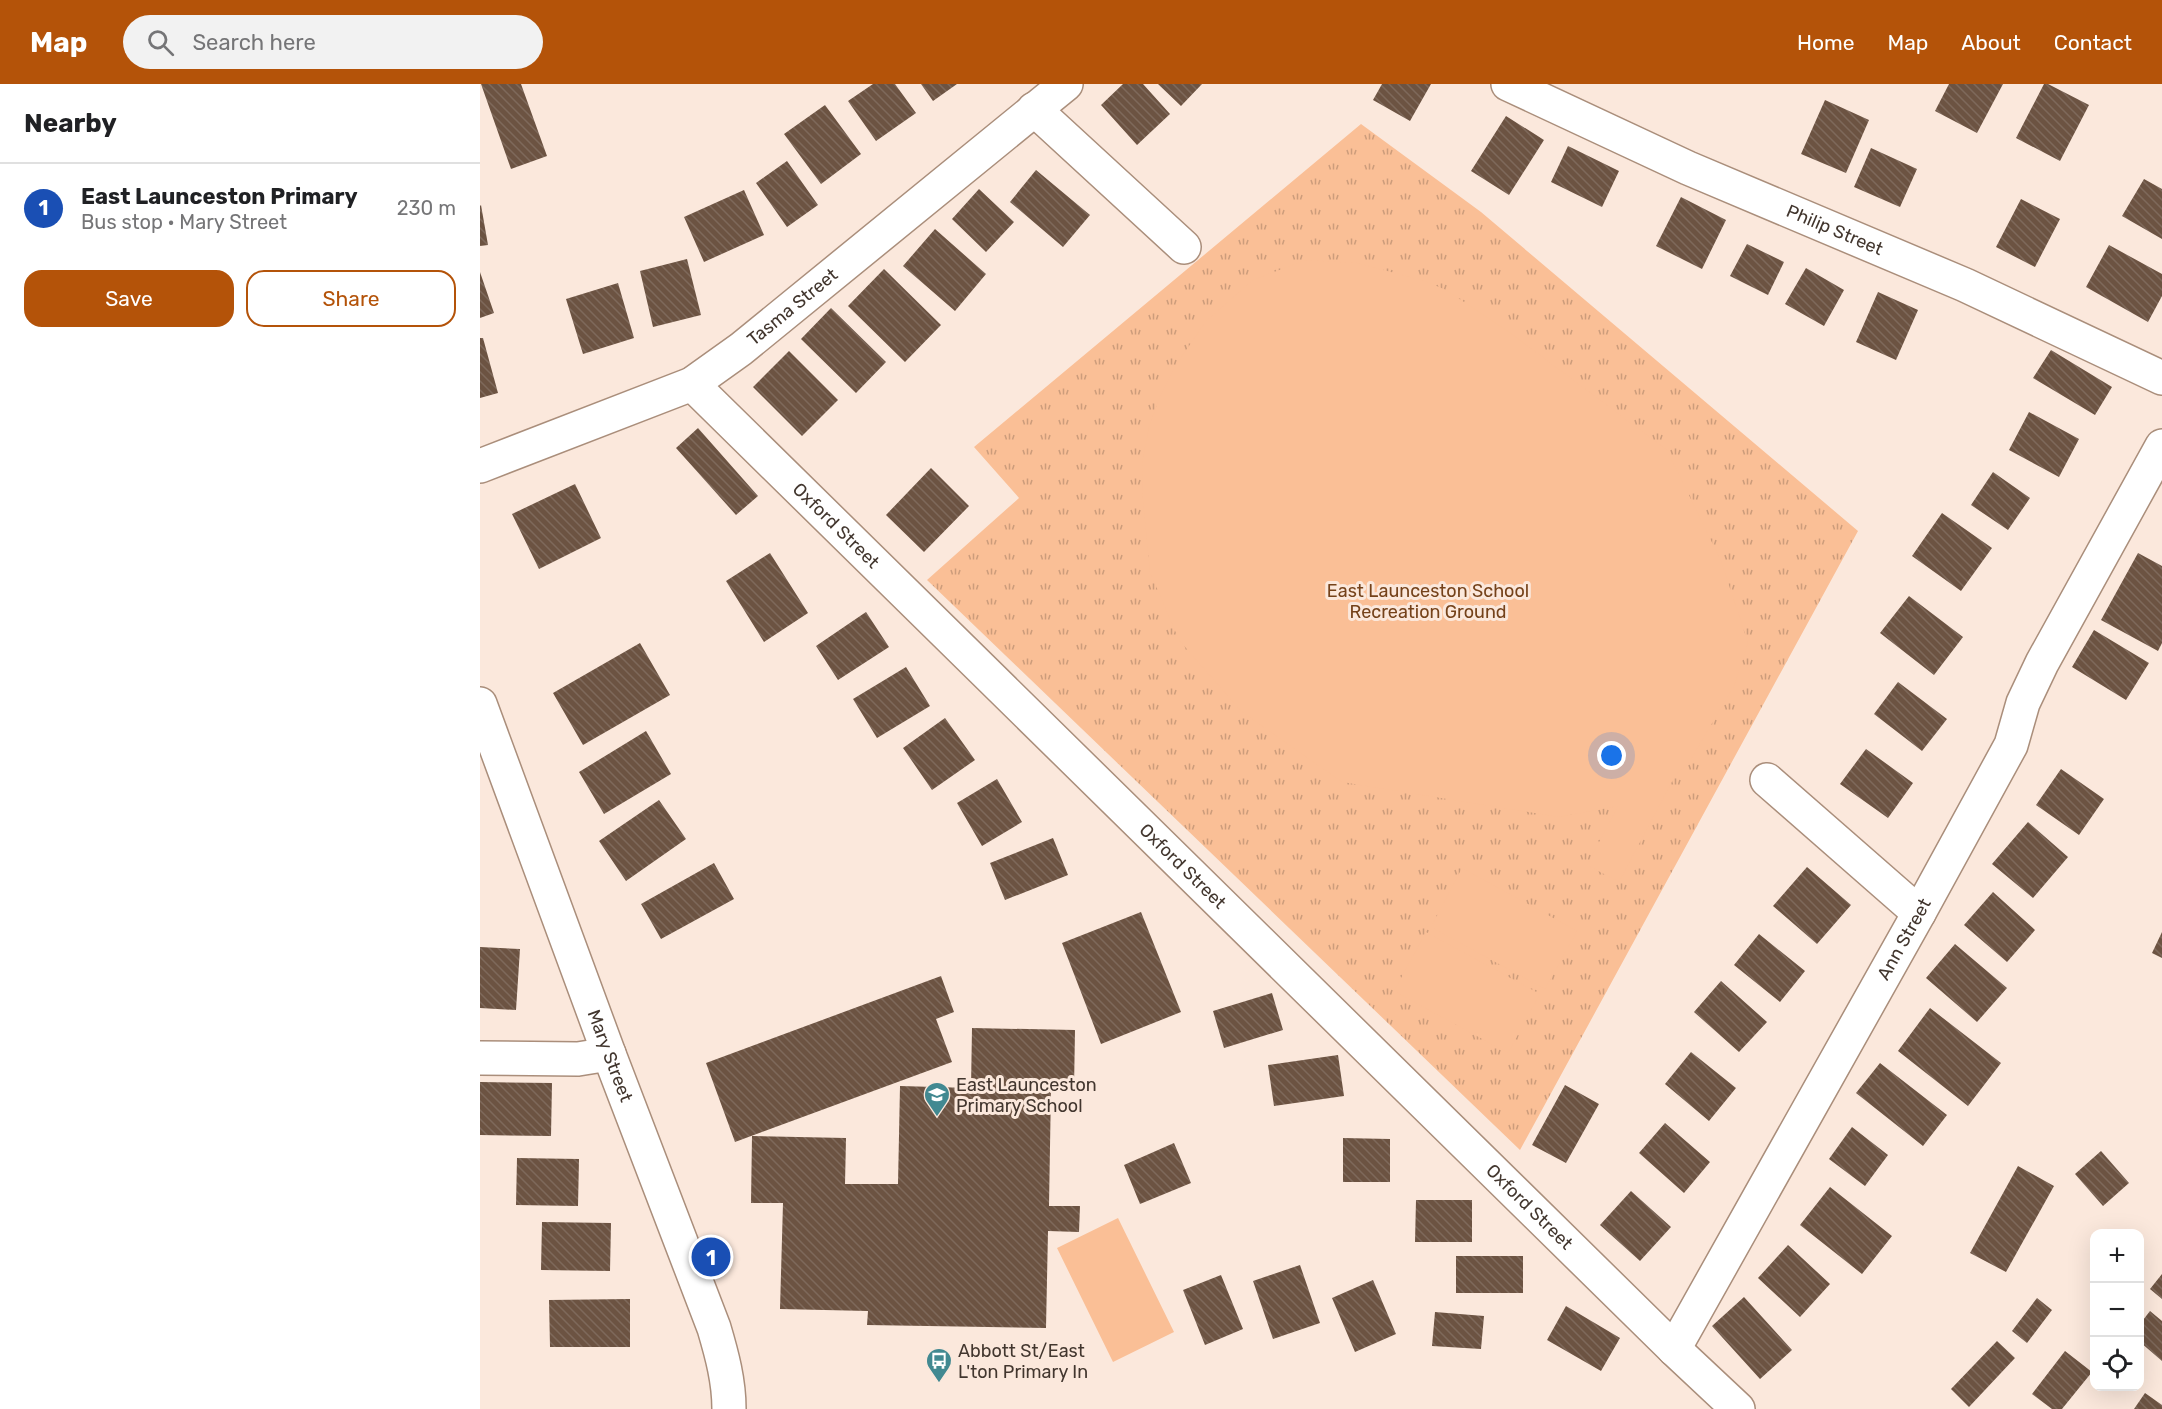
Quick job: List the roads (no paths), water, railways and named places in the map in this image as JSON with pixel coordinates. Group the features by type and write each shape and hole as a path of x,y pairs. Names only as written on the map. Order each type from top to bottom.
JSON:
{"street":[{"name":"Tasma Street","path":"480,466 692,384 741,349 1066,84"},
{"name":"Philip Street","path":"1508,84 1688,168 1965,285 2162,378"},
{"path":"1034,109 1184,247"},
{"name":"Oxford Street","path":"692,384 1674,1349"},
{"name":"Ann Street","path":"1674,1349 1920,913 2011,745 2023,703 2042,663 2162,446"},
{"name":"Mary Street","path":"480,704 609,1054 714,1328 724,1360 729,1409"},
{"path":"1767,780 1920,913"},
{"path":"480,1058 578,1059 609,1054"},
{"path":"1674,1349 1738,1409"}],"place":[{"name":"East Launceston Primary School","path":"937,1118"},
{"name":"East Launceston Primary","path":"711,1257"},
{"name":"Abbott St/East L'ton Primary In","path":"939,1384"}],"park label":[{"name":"East Launceston School Recreation Ground","path":"1428,601"}]}
